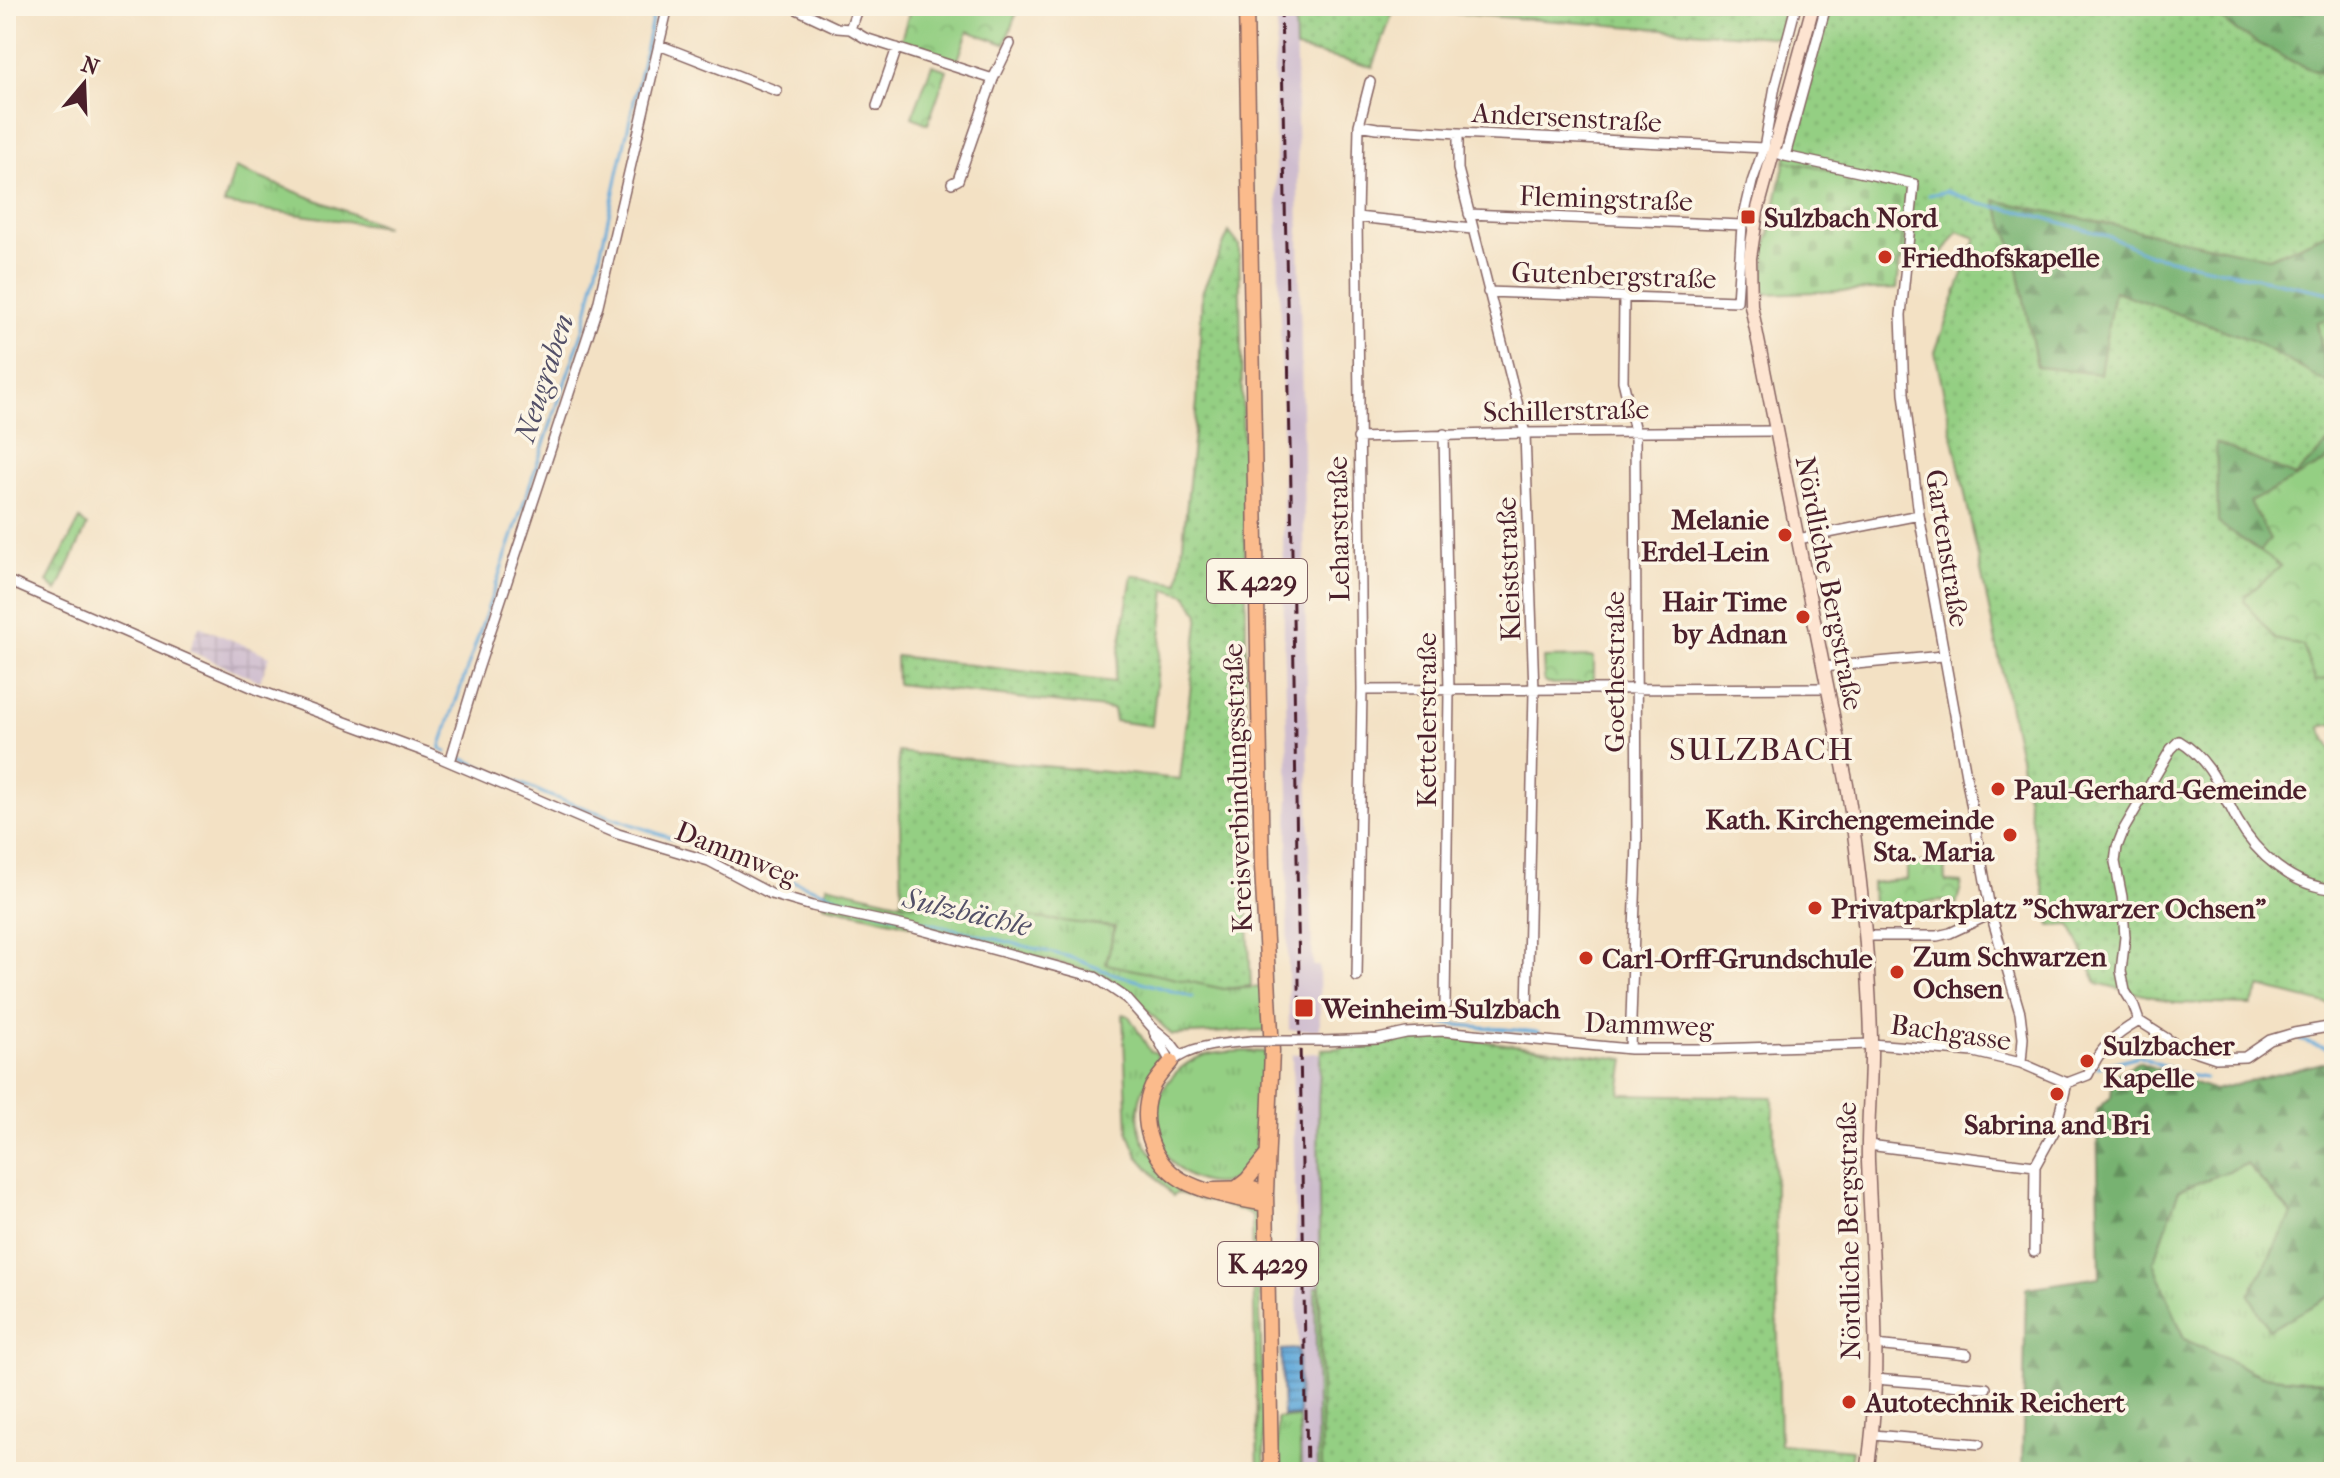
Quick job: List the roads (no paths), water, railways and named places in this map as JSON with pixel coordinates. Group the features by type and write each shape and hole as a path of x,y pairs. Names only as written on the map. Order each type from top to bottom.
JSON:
{"main road":[{"name":"Kreisverbindungsstraße","path":"1246,6 1262,867 1272,1051 1266,1198 1271,1472"},
{"name":"Nördliche Bergstraße","path":"1813,6 1757,212 1750,258 1751,305 1859,861 1871,1044 1868,1145 1875,1379 1873,1435 1867,1472"},
{"path":"1175,1058 1158,1078 1148,1100 1147,1127 1163,1162 1181,1179 1208,1190 1245,1201 1266,1198"},
{"path":"1238,1187 1267,1155"},
{"path":"1208,1190 1254,1189 1266,1198"}],"street":[{"path":"450,762 598,305 668,6"},
{"path":"790,6 837,28 850,29 865,38 993,79"},
{"path":"850,29 858,6"},
{"path":"1774,152 1775,86 1796,6"},
{"path":"1742,225 1752,182 1774,152 1826,6"},
{"path":"952,183 958,180 993,79 1010,44"},
{"path":"659,45 777,91"},
{"path":"877,106 897,48"},
{"name":"Leharstraße","path":"1357,977 1362,690 1357,217 1359,125 1370,82"},
{"name":"Andersenstraße","path":"1359,125 1774,152 1914,184"},
{"name":"Kleiststraße","path":"1458,133 1458,169 1525,433 1534,691 1527,1011"},
{"name":"Gartenstraße","path":"1914,184 1901,315 1904,393 1919,515 1991,914 2020,1013 2023,1038 2021,1063"},
{"name":"Flemingstraße","path":"1469,214 1742,225"},
{"path":"1357,217 1472,229"},
{"name":"Gutenbergstraße","path":"1488,292 1737,301 1742,225"},
{"name":"Goethestraße","path":"1624,297 1623,381 1635,431 1637,843 1630,1049"},
{"name":"Schillerstraße","path":"1358,438 1444,434 1775,431"},
{"name":"Kettelerstraße","path":"1444,434 1449,691 1445,1006"},
{"path":"1798,539 1919,515"},
{"name":"Dammweg","path":"6,580 258,690 450,762 618,834 709,861 771,894 1082,972 1116,990 1137,1009 1175,1058 1209,1045 1252,1041 1378,1039 1406,1033 1443,1031 1630,1049 1871,1044"},
{"path":"1823,667 1943,656"},
{"path":"1362,690 1827,688"},
{"path":"2334,889 2292,876 2258,850 2238,822 2206,764 2179,741 2171,749 2124,829 2117,847 2115,862 2125,937 2121,971 2125,991 2139,1021 2177,1045 2216,1058 2245,1057 2270,1040 2334,1026"},
{"path":"1866,936 1937,936 1991,914"},
{"path":"2034,1252 2035,1166 2056,1128 2067,1083 2088,1075 2109,1040 2139,1021"},
{"name":"Bachgasse","path":"1871,1044 1974,1052 2021,1063 2067,1083"},
{"path":"1868,1145 2035,1166"},
{"path":"1874,1345 1967,1354"},
{"path":"1875,1379 1986,1388"},
{"path":"1873,1435 1979,1444"}],"water":[{"path":"1298,1349 1299,1416 1283,1416 1281,1350"}],"waterway":[{"name":"Neugraben","path":"446,752 441,745 584,327 655,6"},
{"path":"1929,195 1947,191 1980,204 2024,212 2108,236 2151,255 2334,294"},
{"name":"Sulzbächle","path":"461,758 550,796 726,857"},
{"name":"Sulzbächle","path":"734,860 871,909 1070,957 1108,972 1192,997"},
{"name":"Sulzbächle","path":"1365,1017 1539,1032"},
{"name":"Sulzbächle","path":"2300,1040 2334,1051"},
{"name":"Sulzbächle","path":"2098,1067 2138,1056 2187,1075 2205,1078"}],"railway":[{"path":"1281,6 1307,1472"}],"place":[{"name":"Sulzbach Nord","path":"1748,217"},
{"name":"Friedhofskapelle","path":"1885,257"},
{"name":"Melanie Erdel-Lein","path":"1785,535"},
{"name":"Hair Time by Adnan","path":"1803,617"},
{"name":"Paul-Gerhard-Gemeinde","path":"1998,789"},
{"name":"Kath. Kirchengemeinde Sta. Maria","path":"2010,835"},
{"name":"Privatparkplatz \"Schwarzer Ochsen\"","path":"1815,908"},
{"name":"Carl-Orff-Grundschule","path":"1586,958"},
{"name":"Zum Schwarzen Ochsen","path":"1897,972"},
{"name":"Weinheim-Sulzbach","path":"1304,1008"},
{"name":"Sulzbacher Kapelle","path":"2087,1061"},
{"name":"Sabrina and Bri","path":"2057,1094"},
{"name":"Autotechnik Reichert","path":"1849,1402"}],"district":[{"name":"SULZBACH","path":"1762,749"}]}
